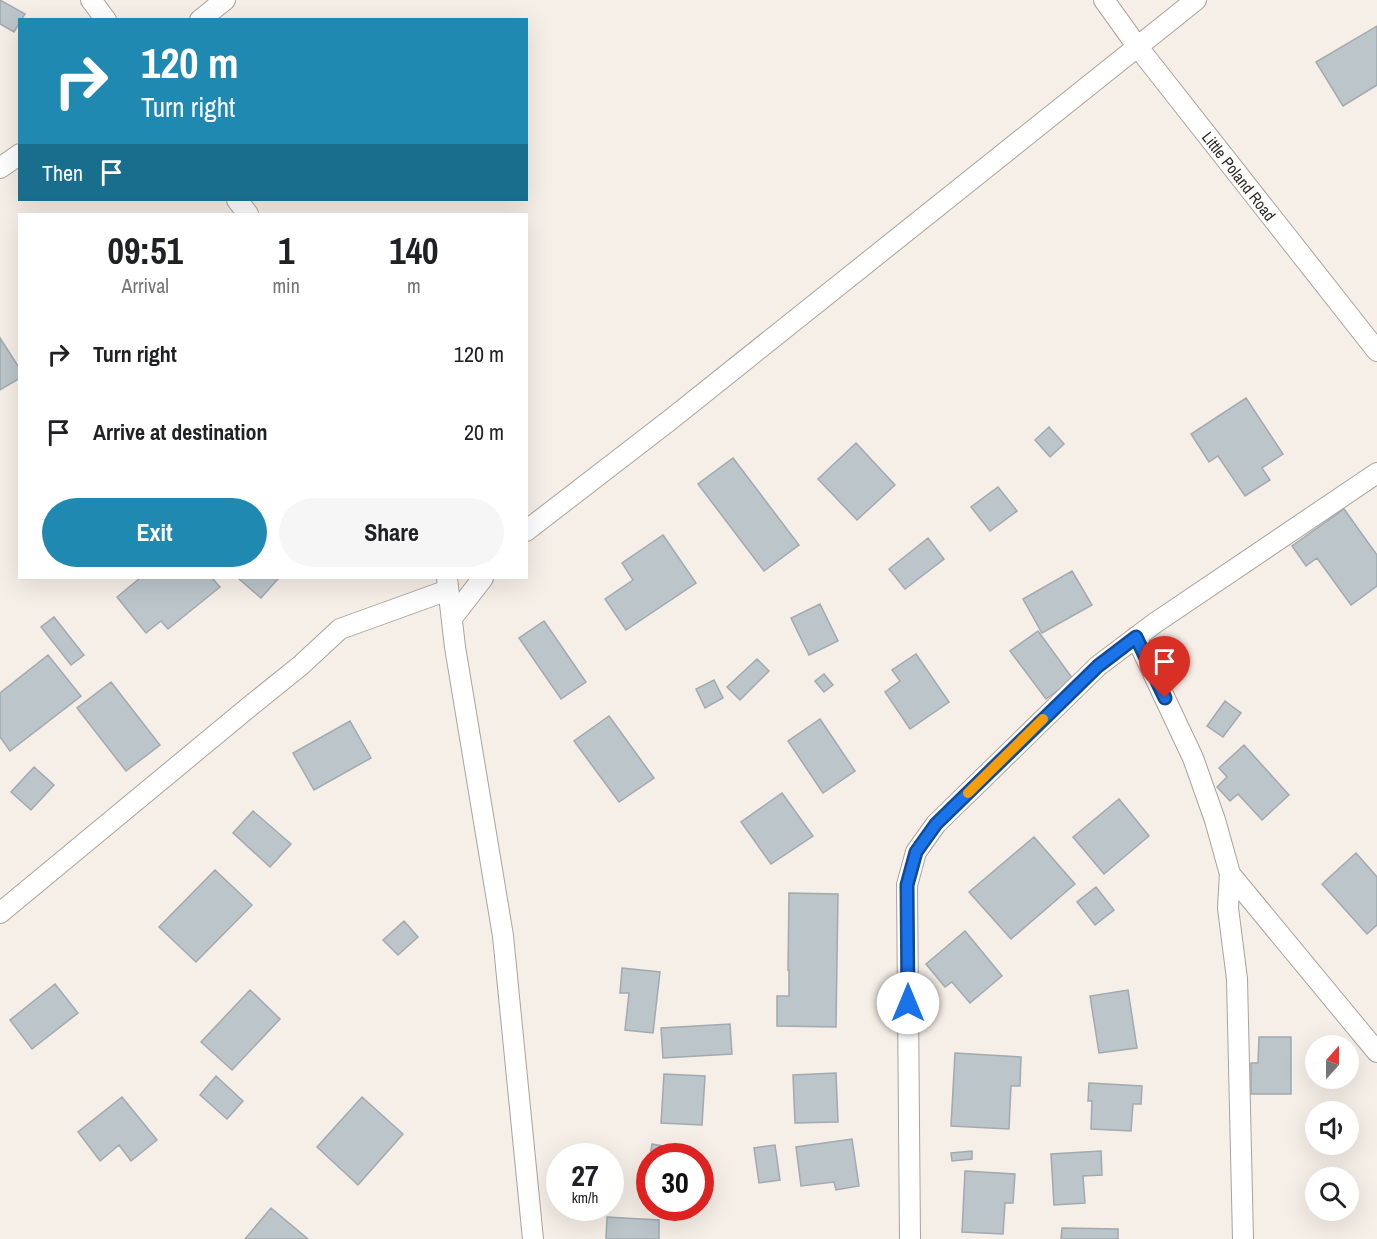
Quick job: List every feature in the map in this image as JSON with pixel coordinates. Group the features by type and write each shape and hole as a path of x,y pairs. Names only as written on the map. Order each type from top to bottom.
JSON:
{"street":[{"path":"91,0 104,18"},
{"path":"202,18 225,0"},
{"name":"Little Poland Road","path":"1104,0 1137,46 1377,351"},
{"path":"528,529 680,412 1196,0"},
{"path":"0,168 18,155"},
{"path":"238,201 247,213"},
{"path":"910,1239 907,885 916,852 936,824 1098,666 1155,623 1377,473"},
{"path":"452,618 482,579"},
{"path":"0,913 300,666 340,629 447,584 459,670 504,936 533,1239"},
{"path":"1136,637 1193,759 1215,819 1230,874 1228,908 1238,978 1243,1239"},
{"path":"1230,874 1377,1052"}],"building":[{"path":"0,0 25,14 22,18 18,18 18,25 14,32 0,24"},
{"path":"1377,26 1377,85 1343,106 1316,62"},
{"path":"0,338 18,366 18,379 0,390"},
{"path":"1246,398 1283,454 1262,468 1270,480 1245,496 1218,456 1209,462 1191,434"},
{"path":"1049,427 1064,444 1050,457 1035,440"},
{"path":"856,443 895,485 857,520 818,479"},
{"path":"733,458 799,545 764,571 698,484"},
{"path":"998,487 1017,511 990,531 971,507"},
{"path":"1344,509 1377,555 1377,586 1351,605 1317,558 1306,566 1292,546"},
{"path":"663,535 696,583 626,630 605,599 633,580 622,563"},
{"path":"928,538 944,559 905,589 889,569"},
{"path":"1072,571 1092,605 1042,633 1023,599"},
{"path":"139,579 213,579 220,587 168,629 161,621 146,633 117,597"},
{"path":"239,579 278,579 261,598"},
{"path":"820,604 838,641 809,655 791,618"},
{"path":"54,617 84,655 71,665 41,627"},
{"path":"544,621 586,682 561,699 519,638"},
{"path":"1038,631 1073,679 1046,699 1010,651"},
{"path":"916,654 949,702 910,729 885,692 900,681 892,670"},
{"path":"48,655 81,696 10,751 0,737 0,693"},
{"path":"757,659 769,671 740,700 727,687"},
{"path":"824,674 833,685 824,692 815,681"},
{"path":"714,680 723,698 705,708 696,689"},
{"path":"111,682 160,745 126,771 77,708"},
{"path":"1225,701 1241,713 1223,737 1207,726"},
{"path":"609,716 654,778 619,802 574,741"},
{"path":"820,719 855,771 823,793 788,741"},
{"path":"350,721 371,758 314,790 293,753"},
{"path":"1244,745 1289,795 1262,820 1238,794 1230,801 1217,787 1227,777 1219,768"},
{"path":"34,767 54,785 31,810 11,792"},
{"path":"782,793 813,836 771,864 741,822"},
{"path":"1119,799 1149,836 1104,874 1073,837"},
{"path":"253,811 291,844 270,867 233,833"},
{"path":"1034,837 1075,884 1011,939 969,892"},
{"path":"1356,853 1377,877 1377,925 1367,934 1322,884"},
{"path":"215,870 252,905 196,962 159,927"},
{"path":"1096,887 1114,910 1095,925 1077,902"},
{"path":"789,893 838,894 836,1027 777,1026 777,996 789,996"},
{"path":"404,921 418,937 398,955 383,940"},
{"path":"965,931 1002,976 970,1003 952,982 945,987 926,964"},
{"path":"622,968 660,972 653,1033 625,1030 629,993 620,993"},
{"path":"55,984 78,1013 32,1049 10,1020"},
{"path":"250,990 280,1019 232,1070 201,1042"},
{"path":"1128,990 1137,1048 1099,1053 1090,996"},
{"path":"730,1024 732,1054 663,1058 661,1028"},
{"path":"1259,1037 1291,1037 1291,1094 1251,1094 1251,1063 1258,1063"},
{"path":"955,1053 1021,1057 1020,1086 1011,1086 1009,1129 951,1126"},
{"path":"836,1073 838,1122 795,1123 793,1075"},
{"path":"664,1074 705,1076 702,1125 661,1123"},
{"path":"216,1076 243,1101 227,1119 200,1095"},
{"path":"1089,1083 1142,1086 1141,1104 1133,1104 1131,1131 1091,1129 1092,1101 1088,1101"},
{"path":"122,1097 157,1140 131,1161 119,1145 100,1161 78,1132"},
{"path":"362,1097 403,1134 358,1185 317,1147"},
{"path":"852,1139 859,1186 836,1190 834,1182 801,1186 796,1147"},
{"path":"775,1145 780,1180 759,1183 754,1148"},
{"path":"972,1151 972,1159 952,1161 951,1153"},
{"path":"1101,1151 1102,1175 1083,1176 1085,1203 1054,1205 1051,1154"},
{"path":"965,1171 1015,1174 1013,1203 1005,1203 1003,1234 962,1232"},
{"path":"271,1208 308,1239 245,1239"},
{"path":"624,1218 636,1219 636,1221 659,1221 659,1239 606,1239 607,1221 624,1221"},
{"path":"1062,1228 1118,1229 1118,1239 1061,1239"}],"slow traffic":[{"path":"968,793 1043,719"}],"route":[{"path":"908,1003 907,885 916,852 936,824 1098,666 1136,637 1165,698"}]}
